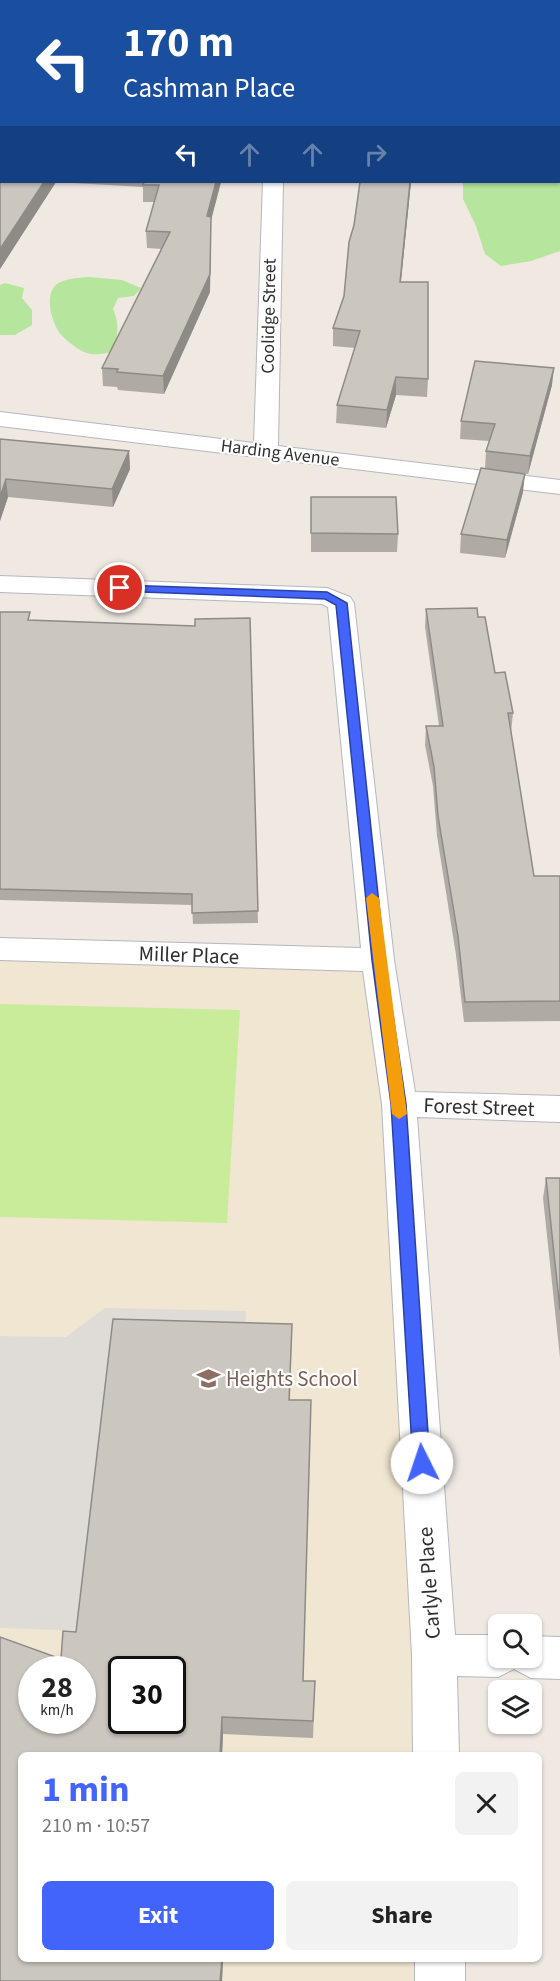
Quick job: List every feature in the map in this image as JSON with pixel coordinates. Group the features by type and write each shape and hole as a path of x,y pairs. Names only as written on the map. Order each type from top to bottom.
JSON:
{"street":[{"name":"Coolidge Street","path":"266,451 273,183"},
{"name":"Harding Avenue","path":"0,419 560,487"},
{"name":"Carlyle Place","path":"0,584 327,596 341,603 378,960 399,1104 434,1655 436,1752"},
{"name":"Miller Place","path":"0,950 378,960"},
{"name":"Forest Street","path":"399,1104 560,1109"},
{"path":"434,1655 488,1656"},
{"path":"542,1658 560,1658"},
{"path":"440,1962 440,1981"}],"shaded area":[{"name":"Heights School","path":"0,950 378,960 435,1752 18,1752 18,1962 439,1962 440,1981 0,1981"},
{"path":"105,1308 246,1311 244,1343 81,1631 0,1628 0,1336 66,1337"}],"green space":[{"path":"463,183 560,183 560,251 531,261 501,266 485,254 476,226 463,199"},
{"path":"89,277 122,280 141,288 134,296 118,298 113,309 117,320 117,330 112,352 91,354 84,352 59,332 53,321 50,300 53,288 68,279"},
{"path":"5,283 24,288 22,298 32,310 32,325 15,335 0,335 0,285"},
{"path":"0,1004 240,1010 227,1223 0,1217"}],"building":[{"path":"0,183 43,183 0,249"},
{"path":"144,183 216,183 207,216 211,217 210,274 163,376 117,372 118,369 102,368 170,232 146,231 159,185 143,185"},
{"path":"360,183 410,183 400,282 428,282 428,379 396,377 387,410 337,405 360,331 333,328 344,296 349,242 354,225"},
{"path":"475,361 554,368 530,456 486,451 495,424 461,421"},
{"path":"0,439 129,451 112,489 6,479 0,497"},
{"path":"481,468 525,474 507,540 461,534"},
{"path":"311,497 396,497 398,534 311,533"},
{"path":"477,608 478,617 485,617 495,673 505,672 513,713 508,713 534,876 560,876 560,1001 465,1002 458,936 426,726 443,726 426,609"},
{"path":"0,612 30,612 28,620 195,626 195,619 250,618 258,911 192,913 192,894 0,889"},
{"path":"546,1178 560,1178 560,1310"},
{"path":"113,1319 292,1324 289,1400 311,1400 303,1681 315,1681 313,1721 222,1717 220,1752 18,1752 18,1962 222,1962 220,1981 0,1981 0,1637 53,1656 18,1656 18,1734 96,1734 96,1656 61,1656 63,1631 76,1632"}],"slow traffic":[{"path":"372,898 399,1114"}],"place":[{"name":"Heights School","path":"208,1379"}],"route":[{"path":"120,588 327,596 341,603 378,960 399,1104 422,1463"}]}
